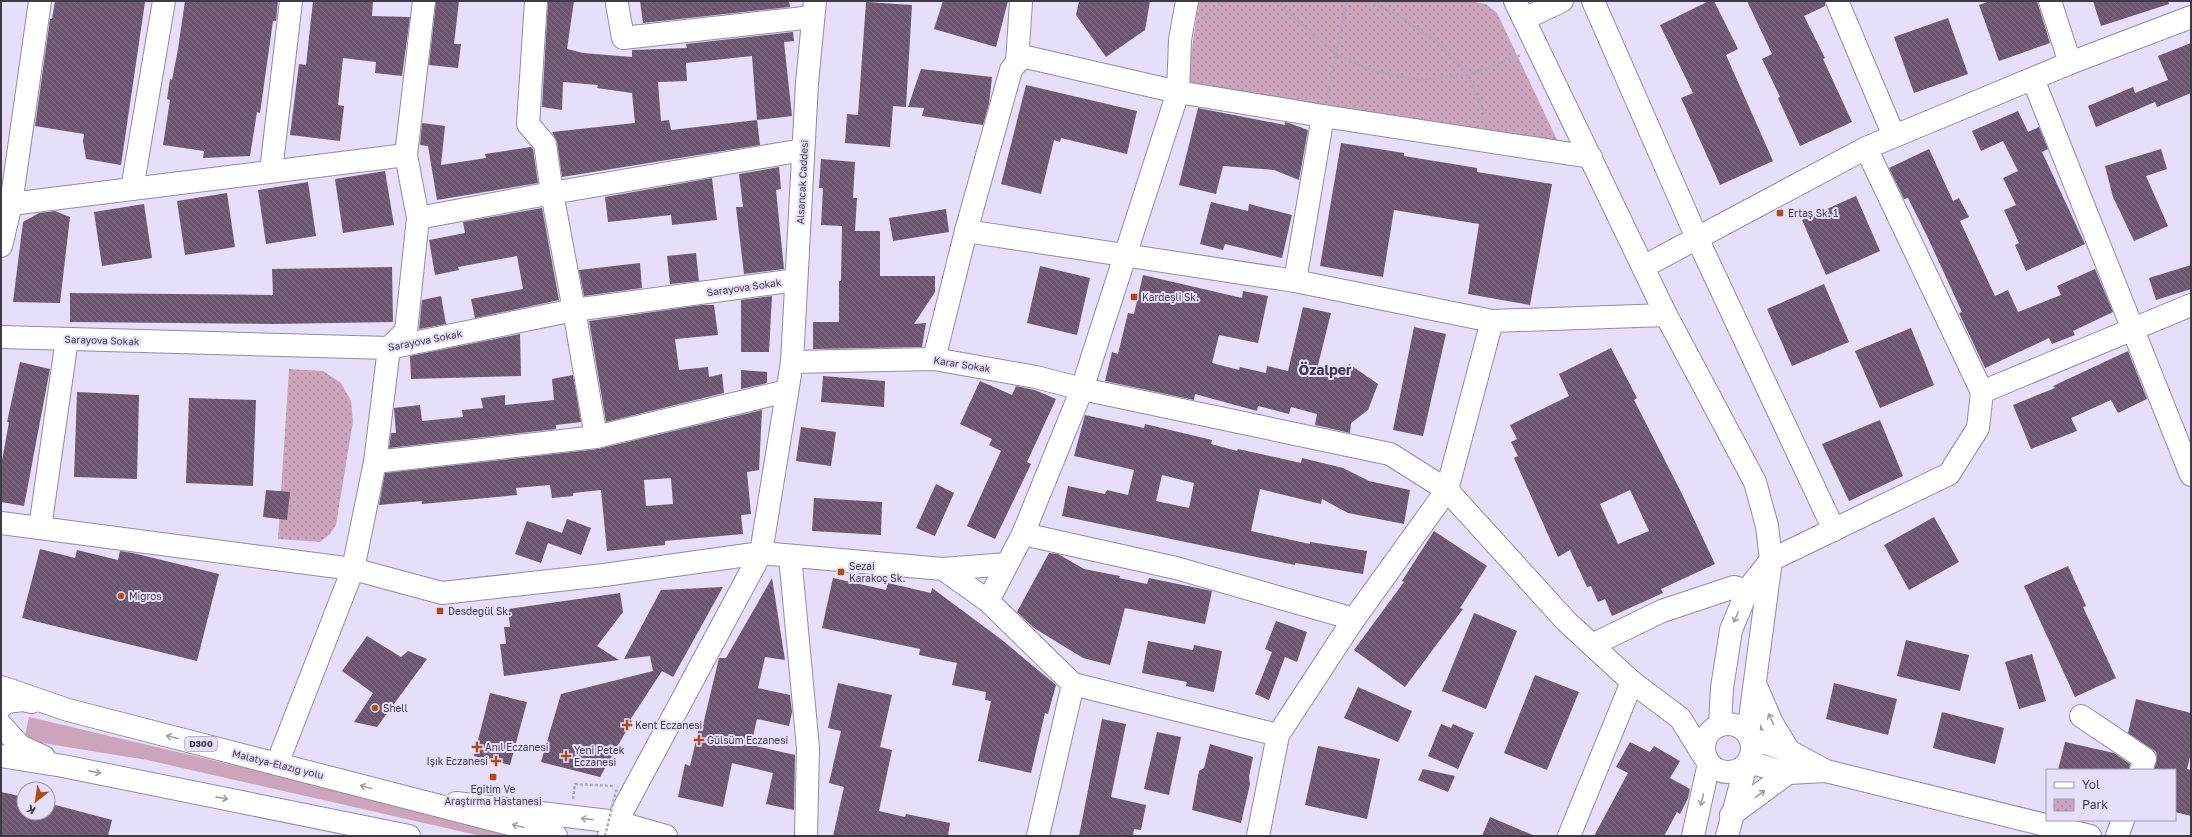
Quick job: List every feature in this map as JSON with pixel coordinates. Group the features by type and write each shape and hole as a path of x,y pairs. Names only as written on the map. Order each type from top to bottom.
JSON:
{"main road":[{"path":"1,246 11,204 40,1"},
{"path":"132,189 164,1"},
{"path":"271,171 291,1"},
{"path":"277,764 353,569 375,462 389,348 406,331 418,218 406,155 424,1"},
{"path":"536,1 528,124 546,144 552,193 596,437"},
{"path":"988,601 1023,534 1082,389 1178,92 1180,40 1186,1"},
{"path":"1562,1 1520,10 1666,315 1755,482 1767,526 1771,560 1749,736"},
{"path":"1593,1 1697,238 1834,530"},
{"path":"1837,1 1894,136"},
{"path":"2050,1 2070,63"},
{"path":"1017,62 1021,2"},
{"path":"618,3 623,38 814,9"},
{"name":"Alsancak Caddesi","path":"610,831 761,553 792,362 803,150 814,9"},
{"path":"1643,267 1866,148 2070,63 2191,17"},
{"path":"934,358 966,231 1011,70 1017,62 1026,57 1178,92 1590,157"},
{"path":"2033,79 2131,329 2191,475"},
{"path":"1295,281 1323,116"},
{"path":"1693,836 1707,760 1704,742 1707,735 1719,726 1722,688 1731,630 1747,591 1771,560 1949,474 1978,428 1982,392 1866,148"},
{"path":"418,218 552,193 803,150"},
{"path":"11,204 406,155"},
{"path":"966,231 1295,281 1492,321 1666,315"},
{"name":"Sarayova Sokak","path":"1,337 389,348 574,310 796,280"},
{"path":"1982,392 2191,305"},
{"path":"1258,836 1278,736 1354,619 1448,490 1492,321"},
{"path":"40,528 67,339"},
{"name":"Karar Sokak","path":"792,362 934,358 1036,376 1082,389 1390,454 1448,490 1566,621 1632,682 1680,718"},
{"path":"375,462 596,437 787,391"},
{"path":"1,523 353,569 442,593 604,575 761,553 943,569 1007,564"},
{"path":"1023,534 1176,568 1354,619"},
{"path":"790,556 808,748 806,836"},
{"path":"943,569 988,601 1073,684 1278,736"},
{"path":"1592,645 1662,611 1734,587 1747,591"},
{"path":"1569,836 1632,682"},
{"path":"1038,836 1073,684"},
{"path":"1756,686 1772,723 1788,751"},
{"name":"Malatya-Elazığ yolu","path":"1,687 68,710 556,836"},
{"path":"1,707 6,702 23,700 68,710"},
{"path":"2081,716 2145,759 2141,769"},
{"path":"1680,718 1719,726 1734,724 1741,727 1749,736 1753,748 1729,826"},
{"path":"1680,718 1707,760 1717,770 1725,773 1733,772 1747,764 1788,773 1826,771"},
{"path":"1,725 11,739 20,746 63,766"},
{"path":"1749,736 1788,751 1826,771 2090,836"},
{"path":"1,756 63,766 403,836"},
{"path":"1729,826 1788,773"},
{"path":"403,796 610,831 666,836"},
{"path":"2117,836 2123,821"}],"path":[{"path":"1275,1 1336,54 1370,70 1417,80 1468,75 1538,48"},
{"path":"1323,116 1347,1"},
{"path":"1369,1 1397,15 1439,43 1468,75 1496,143"},
{"path":"575,784 617,787 610,831"}],"green space":[{"path":"1199,1 1469,1 1486,4 1497,13 1560,146 1187,82"},
{"path":"289,369 323,371 341,383 351,401 353,421 336,525 330,534 320,542 278,539"},
{"path":"29,717 534,836 481,836 147,760 24,740"}],"building":[{"path":"55,1 145,2 121,165 86,159 83,141 84,134 35,126 50,19 52,19"},
{"path":"185,1 278,1 276,21 273,21 260,113 257,112 250,156 203,158 204,151 163,145 170,100 167,99 170,79 172,80"},
{"path":"313,1 373,1 372,16 410,17 402,76 375,73 376,62 343,58 338,105 344,106 340,141 290,135 299,64 306,65"},
{"path":"436,1 459,1 454,44 461,44 458,68 429,65"},
{"path":"548,1 574,1 567,49 583,53 632,57 632,50 687,48 686,44 793,32 794,41 784,42 792,116 757,120 760,145 562,177 557,142 552,132 635,123 632,93 597,88 598,85 563,82 562,110 542,107","holes":["752,56 757,120 671,130 669,120 661,121 658,82 687,81 686,63"]},
{"path":"640,1 789,1 790,7 643,23"},
{"path":"943,1 1008,1 996,47 934,29"},
{"path":"1079,1 1150,1 1145,30 1106,57 1076,15"},
{"path":"1709,1 1714,1 1738,49 1726,55 1773,161 1720,185 1681,98 1693,93 1660,25"},
{"path":"1747,1 1825,1 1825,6 1804,16 1825,58 1823,59 1852,122 1800,146 1778,98 1780,97 1762,59 1772,54"},
{"path":"1990,1 2037,1 2050,43 1999,61 1979,5"},
{"path":"2093,1 2168,1 2169,4 2101,26"},
{"path":"866,2 912,5 906,107 893,106 890,147 845,143 847,114 858,115"},
{"path":"1948,18 1968,74 1914,93 1894,37"},
{"path":"2191,43 2191,93 2157,107 2155,102 2096,127 2088,106 2133,87 2135,93 2168,80 2158,56"},
{"path":"921,69 992,77 989,104 983,125 922,116 924,108 908,107"},
{"path":"1026,85 1137,111 1127,154 1061,138 1060,142 1054,140 1041,194 1001,184"},
{"path":"1198,108 1285,125 1285,122 1308,130 1299,180 1274,170 1223,166 1216,194 1179,185"},
{"path":"2018,111 2028,132 2039,127 2048,149 2042,152 2085,244 2026,271 2015,245 2019,243 2004,210 2016,205 2003,178 2018,171 2003,141 1981,151 1972,131"},
{"path":"422,123 445,126 441,165 486,158 485,154 531,147 533,149 538,183 437,200 428,146 420,145"},
{"path":"1341,143 1404,153 1404,156 1477,168 1477,172 1552,184 1530,305 1468,294 1479,224 1394,210 1383,277 1320,266"},
{"path":"1929,149 1953,201 1959,198 1969,217 1960,221 1995,296 2008,290 2018,312 2061,295 2057,286 2095,269 2113,312 2073,331 2075,335 2052,344 2049,338 1985,368 1959,313 1962,312 1927,236 1908,198 1904,199 1889,168"},
{"path":"2161,149 2167,169 2146,176 2168,226 2134,241 2113,197 2105,166"},
{"path":"821,159 855,162 853,198 857,198 855,231 880,231 880,276 935,276 935,292 914,324 926,323 922,347 813,349 813,322 839,322 839,281 841,281 842,226 821,225 823,188 819,188"},
{"path":"779,167 781,189 776,190 784,269 744,274 736,207 743,207 739,174"},
{"path":"385,171 394,225 343,233 335,179"},
{"path":"712,178 717,220 672,225 671,215 608,222 605,197"},
{"path":"308,182 316,236 266,244 258,190"},
{"path":"227,193 235,247 185,255 177,201"},
{"path":"1856,196 1880,251 1826,275 1802,220"},
{"path":"1211,202 1248,211 1249,204 1292,215 1282,258 1225,244 1223,250 1200,244"},
{"path":"144,204 152,258 102,266 94,212"},
{"path":"542,208 559,300 475,318 471,299 523,289 517,256 458,267 459,270 435,275 429,240 465,233 463,222"},
{"path":"946,209 949,232 893,241 889,218"},
{"path":"55,211 70,217 60,303 13,302 23,222 39,213"},
{"path":"696,253 699,281 670,284 667,256"},
{"path":"640,263 642,288 584,296 579,270"},
{"path":"2191,265 2191,289 2156,300 2149,278"},
{"path":"1040,266 1090,278 1077,335 1027,323"},
{"path":"392,267 393,322 273,324 70,322 70,293 273,295 272,269"},
{"path":"1143,275 1242,298 1243,291 1268,296 1258,343 1219,335 1212,363 1239,370 1240,367 1266,373 1267,366 1288,371 1303,307 1331,313 1316,373 1339,378 1349,364 1378,384 1368,410 1351,423 1350,433 1315,425 1317,414 1291,407 1289,414 1258,406 1257,411 1195,394 1194,400 1105,381 1112,352 1118,354 1128,313 1134,314"},
{"path":"1824,284 1849,342 1792,366 1767,309"},
{"path":"441,296 446,324 419,329 422,300"},
{"path":"772,296 769,352 741,352 741,300"},
{"path":"702,305 714,305 718,335 675,339 679,370 708,367 709,377 722,374 724,393 606,422 589,321"},
{"path":"1414,327 1446,334 1423,436 1393,430"},
{"path":"1911,328 1934,385 1880,408 1855,351"},
{"path":"520,334 521,376 411,379 410,356"},
{"path":"1611,348 1637,398 1634,400 1681,492 1715,564 1661,589 1663,593 1612,616 1605,599 1598,602 1591,586 1587,587 1570,550 1558,557 1514,458 1518,456 1511,442 1517,439 1510,425 1569,396 1559,374","holes":["1630,490 1649,531 1618,544 1600,504"]},
{"path":"2128,351 2147,399 2118,413 2111,400 2071,418 2077,431 2031,449 2013,405 2055,388 2053,386"},
{"path":"20,362 50,369 24,506 1,502 1,466 9,422 7,422"},
{"path":"741,370 767,372 767,383 741,389"},
{"path":"573,375 581,422 556,425 556,429 389,448 391,433 396,433 394,408 420,405 422,421 463,417 462,410 483,408 481,398 505,395 505,405 554,400 552,379"},
{"path":"823,376 885,381 884,407 821,402"},
{"path":"980,381 1012,395 1016,386 1035,390 1056,399 1027,462 1031,464 995,539 967,526 1001,451 989,445 992,439 960,424"},
{"path":"77,392 139,395 137,479 74,477"},
{"path":"189,398 256,400 253,486 186,483"},
{"path":"762,410 759,470 747,472 751,514 741,515 743,534 665,541 665,545 607,551 601,490 573,493 573,496 552,498 550,485 516,488 517,495 422,504 422,501 379,505 385,473 598,449","holes":["671,478 673,504 646,506 644,480"]},
{"path":"1085,415 1144,428 1145,424 1212,440 1211,444 1237,451 1238,449 1301,463 1302,458 1343,468 1369,481 1410,490 1404,524 1348,513 1322,499 1321,504 1260,489 1251,531 1310,544 1310,542 1367,551 1363,574 1295,563 1295,565 1062,516 1068,486 1105,494 1107,490 1128,495 1134,470 1074,456","holes":["1162,475 1194,483 1189,508 1156,501"]},
{"path":"1880,420 1903,476 1849,501 1822,444"},
{"path":"801,427 836,432 831,466 796,461"},
{"path":"936,484 954,493 935,536 916,528"},
{"path":"266,490 290,492 287,520 263,517"},
{"path":"814,498 882,502 881,535 812,531"},
{"path":"1934,517 1959,562 1909,590 1884,545"},
{"path":"567,519 591,528 581,555 548,543 541,563 515,554 527,521 562,533"},
{"path":"1434,531 1487,566 1460,608 1463,609 1405,687 1354,650 1404,582 1402,581"},
{"name":"Migros","path":"40,549 75,558 77,550 118,560 120,551 219,574 197,661 22,618"},
{"path":"1049,553 1058,554 1084,569 1120,576 1119,578 1147,584 1149,578 1212,591 1205,624 1125,608 1110,665 1083,658 1034,628 1017,612"},
{"path":"2068,566 2086,606 2083,607 2116,678 2075,697 2024,586"},
{"path":"772,578 785,660 765,657 758,688 790,695 792,712 789,726 757,719 751,745 795,755 794,810 766,804 773,773 732,763 723,807 678,797 685,764 690,766 699,728 702,729 719,658 726,658"},
{"path":"833,578 886,590 888,583 931,593 932,588 1002,640 1056,685 1048,714 1045,713 1031,773 978,761 991,701 985,700 986,692 952,685 957,663 919,655 920,649 822,628"},
{"path":"723,587 673,677 662,671 630,720 632,721 600,777 541,762 561,694 653,671 650,656 624,659 661,590"},
{"path":"620,593 623,612 597,646 619,660 504,676 500,644 506,644 504,627 510,627 508,609"},
{"path":"1474,613 1517,631 1486,709 1442,691"},
{"path":"1276,621 1307,632 1297,662 1285,657 1269,700 1255,694 1272,652 1265,649"},
{"path":"367,636 401,657 408,651 427,659 377,727 354,722 373,693 342,671"},
{"path":"1906,640 1969,655 1960,691 1897,676"},
{"path":"1148,641 1193,650 1194,645 1222,651 1214,692 1186,686 1187,682 1142,673"},
{"path":"2032,654 2046,701 2019,709 2005,662"},
{"path":"1535,675 1579,692 1547,770 1504,753"},
{"path":"838,683 892,695 880,747 892,750 879,811 905,817 906,814 950,823 948,836 833,836 844,787 829,783 841,731 828,728"},
{"path":"1834,683 1897,699 1888,735 1826,719"},
{"path":"1358,687 1412,711 1398,742 1344,718"},
{"path":"490,693 527,702 510,765 474,756"},
{"path":"2136,699 2191,713 2191,753 2187,769 2191,770 2191,816 2176,812 2176,769 2154,769 2157,758 2156,752 2128,733"},
{"path":"1942,712 2004,728 1995,764 1933,748"},
{"path":"1102,719 1126,724 1111,797 1146,805 1141,830 1134,829 1133,836 1079,836"},
{"path":"1441,724 1451,728 1453,724 1474,733 1458,769 1428,756"},
{"path":"1157,732 1181,737 1169,795 1144,789"},
{"path":"1630,742 1650,752 1654,746 1680,761 1670,778 1690,789 1688,798 1680,814 1677,812 1664,836 1594,836 1628,773 1616,767"},
{"path":"2065,742 2114,753 2130,764 2129,769 2058,769"},
{"path":"1210,744 1253,757 1249,777 1250,784 1241,823 1192,810 1199,771 1204,768"},
{"path":"1318,746 1380,759 1367,819 1305,805"},
{"path":"1423,769 1455,776 1448,792 1418,780"},
{"path":"1,792 16,795 16,821 56,821 56,805 112,820 108,836 1,836"},
{"path":"1490,817 1535,836 1482,836"}],"place":[{"name":"Ertaş Sk. 1","path":"1780,213"},
{"name":"Kardeşli Sk.","path":"1134,297"},
{"name":"Sezai Karakoç Sk.","path":"841,572"},
{"name":"Migros","path":"121,596"},
{"name":"Desdegül Sk.","path":"440,611"},
{"name":"Shell","path":"375,708"},
{"name":"Kent Eczanesi","path":"627,725"},
{"name":"Gülsüm Eczanesi","path":"699,740"},
{"name":"Anıl Eczanesi","path":"477,747"},
{"name":"Yeni Petek Eczanesi","path":"566,756"},
{"name":"Işık Eczanesi","path":"496,761"},
{"name":"Eğitim Ve Araştırma Hastanesi","path":"493,777"}],"district":[{"name":"Özalper","path":"1325,370"}]}
